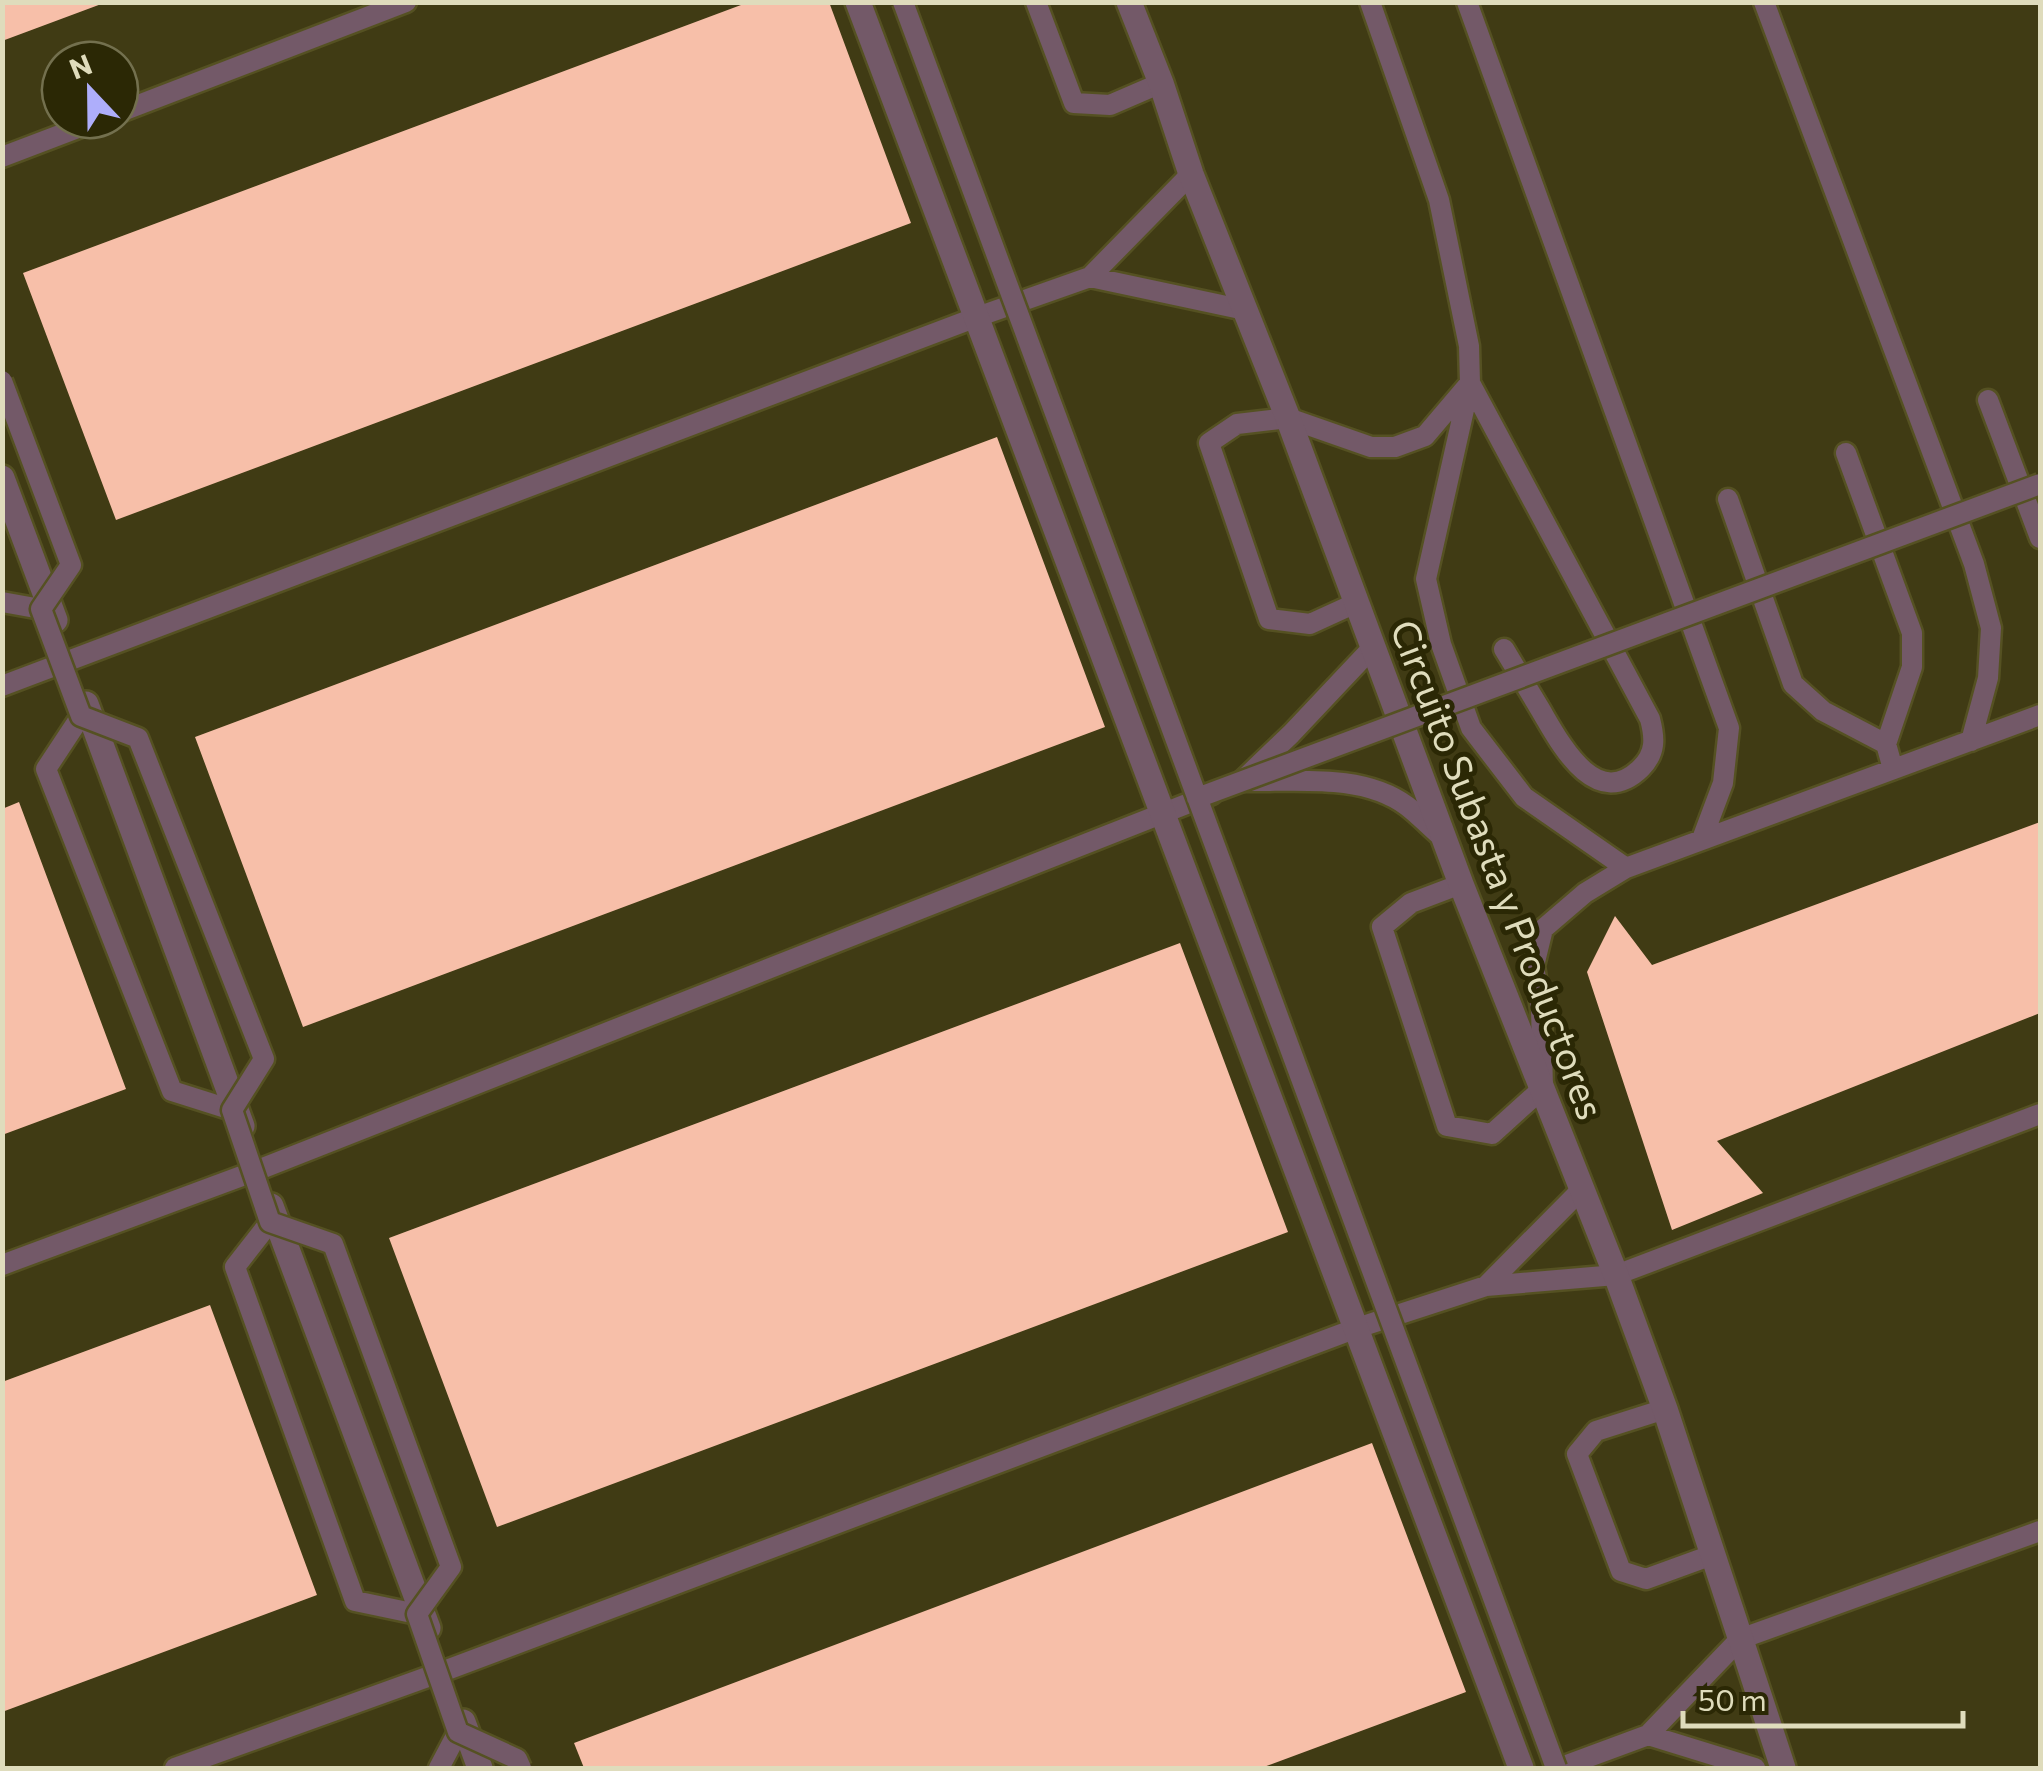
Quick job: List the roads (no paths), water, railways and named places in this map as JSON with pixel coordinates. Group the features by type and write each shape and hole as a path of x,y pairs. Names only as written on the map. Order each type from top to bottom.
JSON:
{"street":[{"path":"858,2 1521,1768"},
{"name":"Circuito Subasta y Productores","path":"1129,2 1445,840 1616,1275 1665,1409 1783,1768"},
{"path":"2,478 480,1768"}],"lane":[{"path":"140,104 406,2"},
{"path":"903,2 1558,1768 1648,1735 1740,1640 2040,1531"},
{"path":"1036,2 1074,103 1110,105 1161,83"},
{"path":"1370,2 1439,200 1470,346 1470,384 1426,578 1441,644 1471,728 1524,797 1626,868"},
{"path":"1468,2 1729,728 1723,782 1702,840"},
{"path":"1764,2 1974,564 1991,628 1988,678 1971,741"},
{"path":"2,157 47,140"},
{"path":"2,686 1090,277 1191,174"},
{"path":"1090,277 1245,310"},
{"path":"2,381 71,565 41,610"},
{"path":"1356,603 1310,624 1269,619 1209,443 1237,424 1288,418 1371,446 1396,447 1425,436 1470,384"},
{"path":"1470,384 1650,719 1654,745 1642,767 1629,777 1614,781 1595,779 1574,763 1504,649"},
{"path":"1988,400 2040,538"},
{"path":"1846,452 1912,633 1912,667 1886,744 1893,769"},
{"path":"1197,798 2040,484"},
{"path":"1728,498 1793,684 1823,711 1886,744"},
{"path":"2,602 41,610"},
{"path":"41,610 81,716 138,738 264,1059 232,1110"},
{"path":"2,1264 258,1170 1242,782 1372,647"},
{"path":"1462,884 1411,903 1382,927 1448,1126 1492,1134 1543,1088 1534,966 1544,929 1585,893 1626,868 2040,714"},
{"path":"81,716 46,768 172,1091 232,1110"},
{"path":"1242,782 1334,782 1371,788 1405,804 1445,840"},
{"path":"232,1110 270,1222"},
{"path":"175,1768 1357,1328 1486,1286 1616,1275 2040,1114"},
{"path":"1486,1286 1582,1188"},
{"path":"270,1222 333,1244 451,1567 417,1614"},
{"path":"270,1222 235,1267 355,1601 417,1614"},
{"path":"1665,1409 1596,1431 1577,1454 1622,1571 1646,1579 1712,1556"},
{"path":"417,1614 458,1732 440,1768"},
{"path":"458,1732 517,1759 520,1768"},
{"path":"1648,1735 1755,1768"}]}
